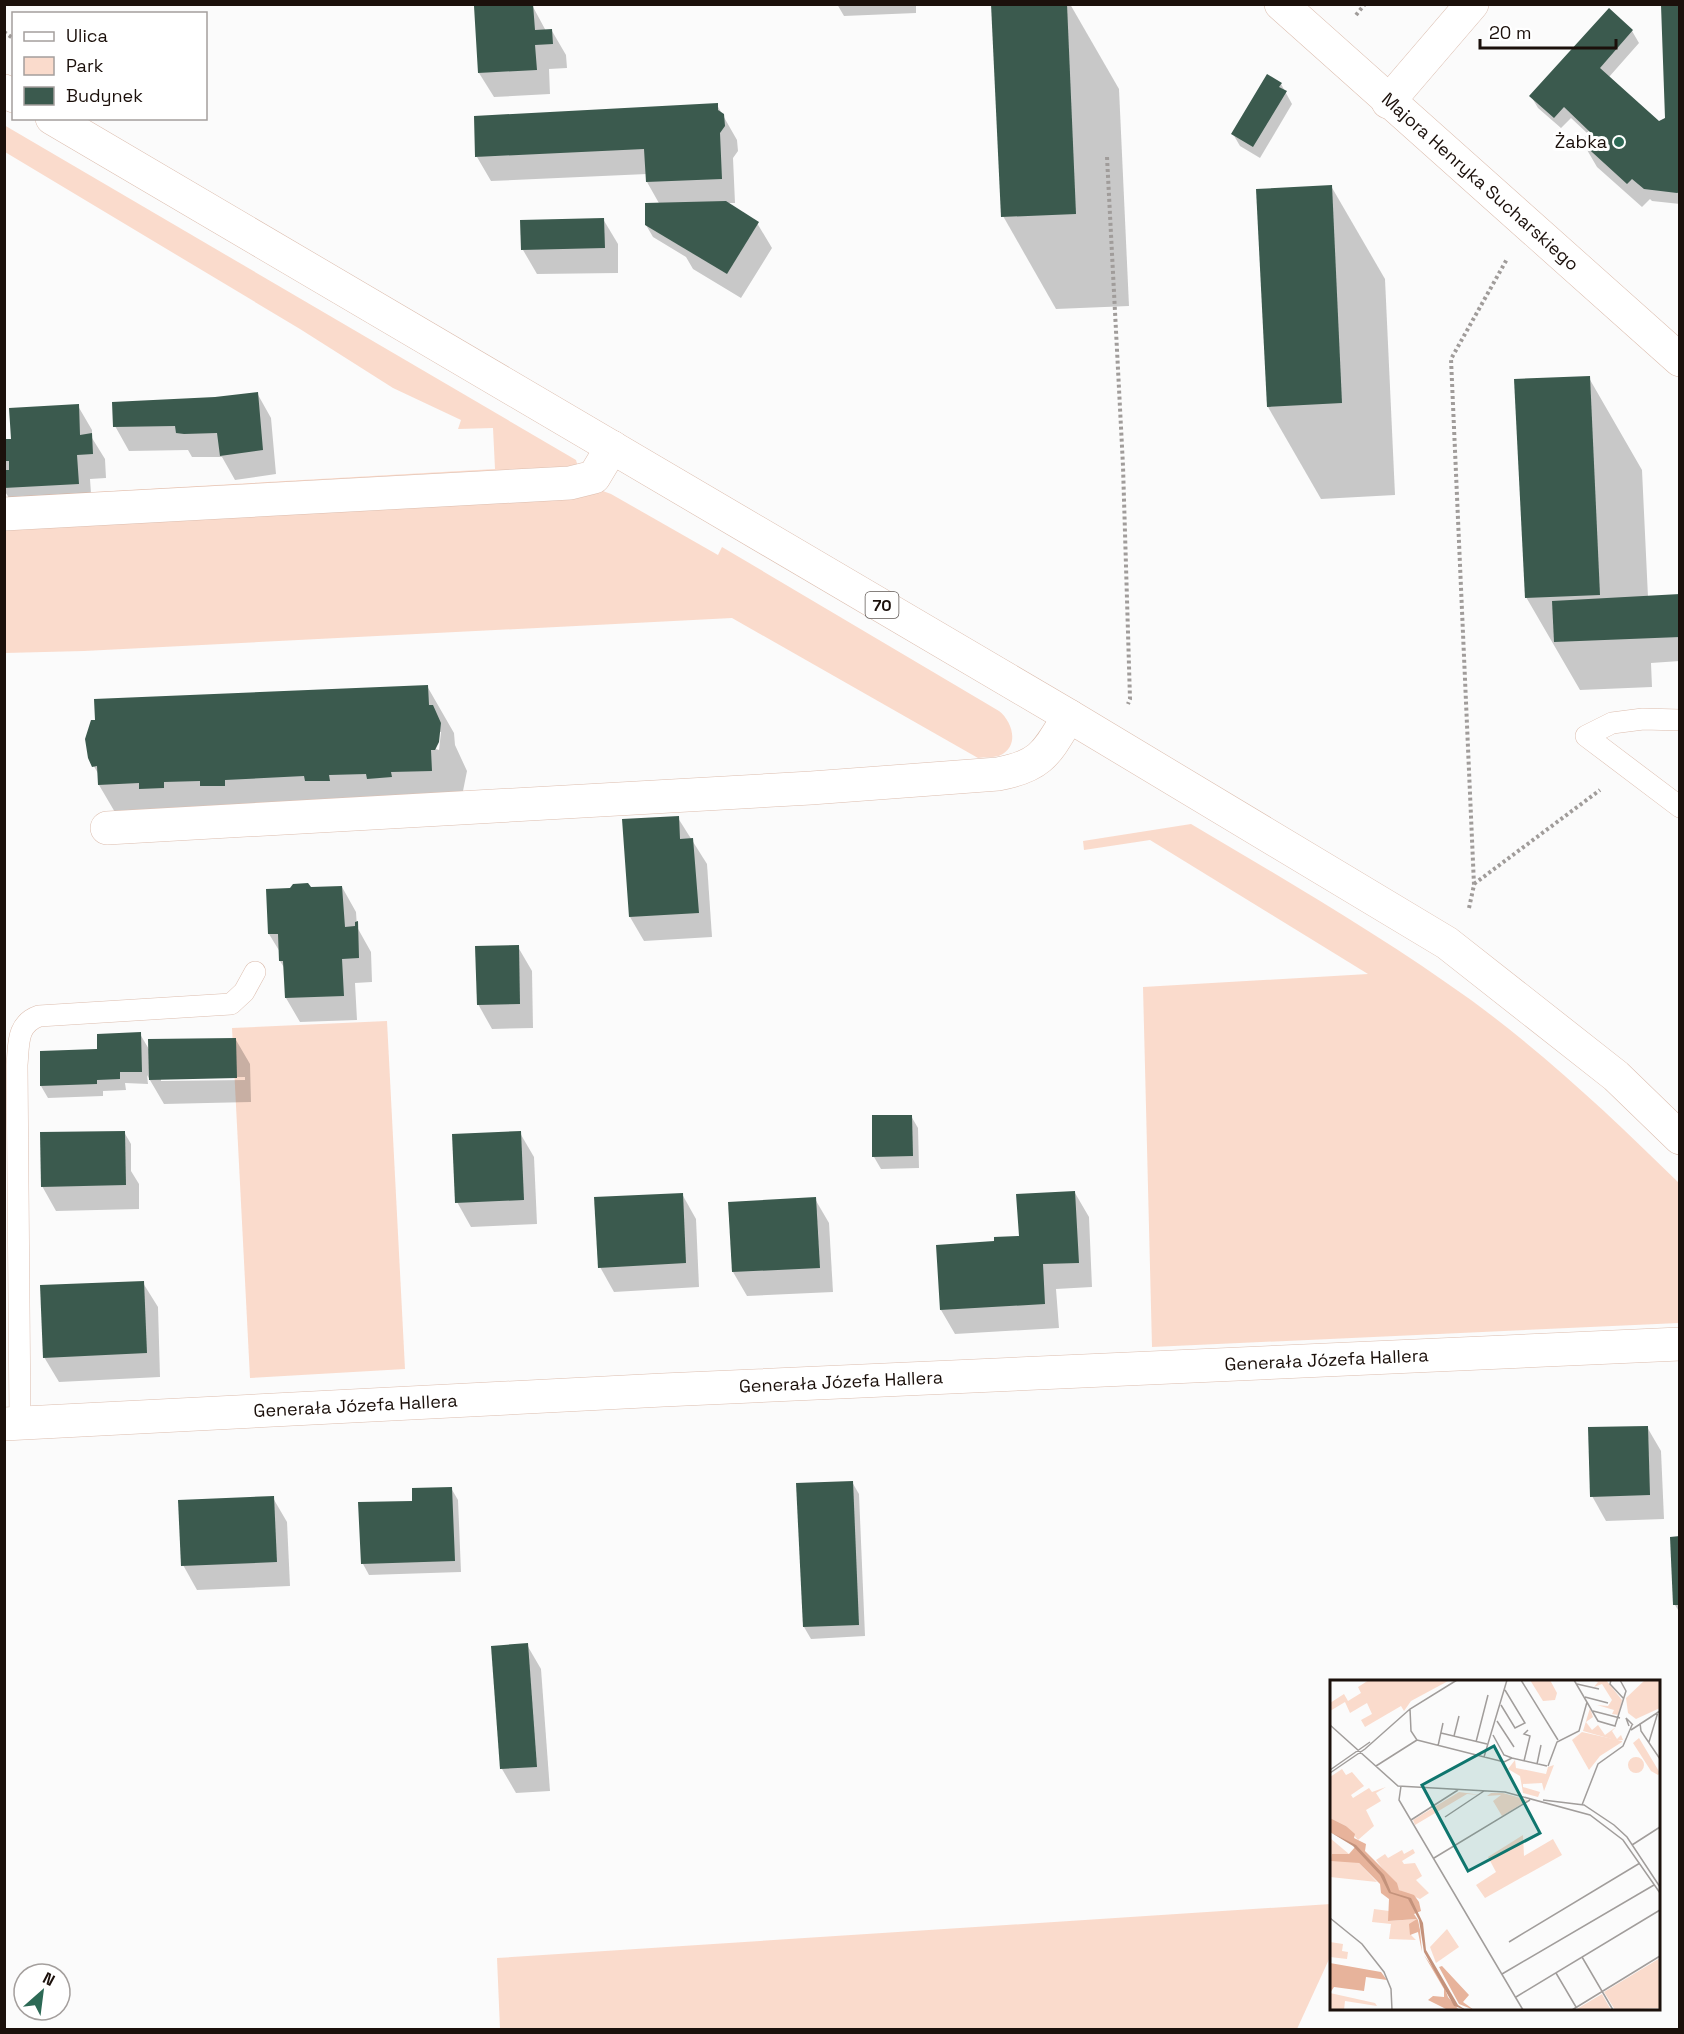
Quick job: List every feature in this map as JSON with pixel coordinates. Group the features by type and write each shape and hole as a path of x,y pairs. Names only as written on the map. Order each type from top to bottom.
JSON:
{"street":[{"name":"Majora Henryka Sucharskiego","path":"1281,4 1388,102 1680,360"},
{"path":"1388,102 1472,4"},
{"name":"70","path":"55,120 1108,739 1447,944 1616,1076 1680,1138"},
{"path":"4,514 570,483 594,477 612,447"},
{"path":"106,828 811,788 998,774 1031,765 1040,758 1069,716"},
{"name":"Generała Józefa Hallera","path":"12,1423 663,1390 1680,1344"}],"lane":[{"path":"1680,720 1643,719 1612,723 1586,736 1680,807"},
{"path":"12,1423 17,1065 19,1040 24,1025 39,1016 231,1004 244,992 255,972"}],"path":[{"path":"1107,157 1123,466 1130,699 1108,739"},
{"path":"1468,915 1474,885 1451,359 1527,224"},
{"path":"1474,885 1629,769"}],"green space":[{"path":"4,125 576,460 578,467 5,507 5,497 495,469 493,428 458,429 461,420 393,388 300,329 5,152"},
{"path":"600,490 611,494 718,555 722,547 999,711 1004,715 1010,727 1011,745 999,756 978,758 732,618 84,651 5,653 5,527"},
{"path":"1191,824 1368,931 1471,1000 1578,1088 1679,1183 1679,1323 1152,1347 1143,987 1368,974 1150,840 1084,850 1083,841"},
{"path":"387,1021 405,1369 250,1378 232,1028"},
{"path":"1330,1904 1330,1957 1297,2029 500,2029 497,1958"}],"building":[{"path":"533,4 535,30 552,29 553,44 535,45 537,70 478,73 474,6"},
{"path":"991,4 1067,4 1076,214 1001,217"},
{"path":"1680,4 1680,192 1677,193 1644,189 1632,179 1627,184 1581,142 1590,132 1564,107 1554,118 1529,96 1609,8 1633,30 1600,68 1659,121 1665,118 1661,5"},
{"path":"1267,74 1282,83 1279,87 1287,91 1253,147 1231,134"},
{"path":"718,103 718,110 724,114 725,126 720,133 722,179 646,182 644,149 475,157 474,116"},
{"path":"1332,185 1342,403 1267,407 1256,189"},
{"path":"726,201 759,222 727,274 645,225 645,203"},
{"path":"604,218 605,248 521,250 520,220"},
{"path":"1590,376 1600,595 1525,598 1514,379"},
{"path":"258,392 263,450 220,456 217,433 176,433 175,426 113,427 112,402 215,397"},
{"path":"79,404 80,435 92,433 93,454 77,455 79,484 4,488 4,470 9,470 9,461 4,461 4,439 11,439 9,408"},
{"path":"1680,594 1680,637 1554,642 1552,601"},
{"path":"428,685 429,705 433,705 441,723 439,742 435,750 431,750 432,771 391,772 392,777 367,779 366,774 329,775 330,781 305,781 304,776 225,780 225,786 200,786 200,781 164,782 164,788 139,789 139,783 98,785 97,766 92,767 88,758 85,739 91,720 95,720 94,699"},
{"path":"679,816 680,839 693,838 699,913 629,917 622,819"},
{"path":"308,883 311,887 342,886 345,927 355,926 355,922 358,921 359,958 342,959 344,996 285,998 283,961 279,961 278,934 268,934 266,889 290,888 293,884"},
{"path":"519,945 520,1004 477,1005 475,946"},
{"path":"141,1032 142,1072 120,1072 120,1079 97,1080 97,1084 40,1086 40,1051 97,1049 97,1034"},
{"path":"236,1038 237,1078 149,1080 148,1039"},
{"path":"872,1115 912,1115 913,1156 872,1157"},
{"path":"125,1131 126,1185 41,1187 40,1132"},
{"path":"521,1131 524,1200 455,1203 452,1134"},
{"path":"1075,1191 1079,1263 1043,1264 1045,1304 940,1310 936,1245 994,1241 994,1237 1019,1236 1016,1194"},
{"path":"683,1193 686,1263 598,1268 594,1197"},
{"path":"816,1197 820,1268 732,1272 728,1202"},
{"path":"144,1281 147,1353 43,1358 40,1285"},
{"path":"1648,1426 1650,1495 1590,1497 1588,1427"},
{"path":"853,1481 859,1625 803,1627 796,1483"},
{"path":"452,1487 455,1561 361,1564 358,1502 412,1501 412,1488"},
{"path":"274,1496 277,1562 181,1566 178,1500"},
{"path":"1680,1536 1680,1605 1673,1605 1670,1537"},
{"path":"528,1643 537,1767 500,1769 491,1646"}],"place":[{"name":"Żabka","path":"1619,142"}]}
